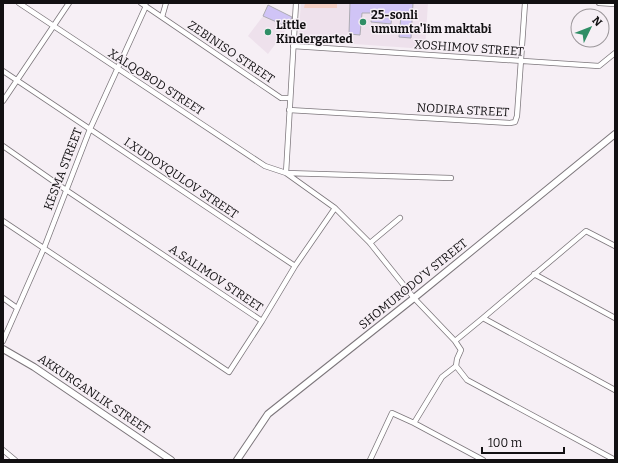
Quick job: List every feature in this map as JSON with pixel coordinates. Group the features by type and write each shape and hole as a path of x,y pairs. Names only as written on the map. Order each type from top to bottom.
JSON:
{"street":[{"name":"ХALQOBOD STREET","path":"19,3 265,166 286,173"},
{"path":"3,101 69,3"},
{"name":"ZEBINISO STREET","path":"141,3 282,98 290,98"},
{"path":"162,17 166,3"},
{"path":"286,173 296,3"},
{"name":"NODIRA STREET","path":"289,110 513,123 516,120 525,3"},
{"path":"599,3 615,4"},
{"name":"KESMA STREET","path":"3,341 44,248 90,129 146,6"},
{"name":"XOSHIMOV STREET","path":"293,46 599,66 615,52"},
{"name":"I.ХUDOYQULOV STREET","path":"3,71 295,266"},
{"name":"SHOMURODO'V STREET","path":"236,460 268,414 414,298 615,134"},
{"name":"A.SALIMOV STREET","path":"3,146 262,321 228,372 3,221"},
{"path":"286,173 451,178"},
{"path":"286,173 335,208 370,243 414,298 455,341 461,350 456,366 442,377 414,423"},
{"path":"262,321 295,266 335,208"},
{"path":"370,243 400,218"},
{"path":"455,341 586,231 615,246"},
{"path":"534,274 615,318"},
{"path":"3,298 17,308"},
{"path":"483,318 615,390"},
{"name":"AKKURGANLIK STREET","path":"3,349 34,367 171,460"},
{"path":"456,366 467,380 615,460"},
{"path":"370,460 392,413 414,423 483,460"},
{"path":"3,450 15,460"}],"shaded area":[{"name":"25-sonli umumta'lim maktabi","path":"301,3 428,3 425,49 298,40"},
{"path":"305,3 337,3 337,8 304,8"},
{"name":"Little Kindergarted","path":"268,5 292,17 288,27 268,54 248,36 263,16"}],"building":[{"path":"350,3 413,3 411,38 399,37 401,15 392,15 391,24 371,22 372,13 362,13 360,35 349,34"},
{"path":"268,5 292,17 288,27 263,16"}],"place":[{"name":"25-sonli umumta'lim maktabi","path":"363,22"},
{"name":"Little Kindergarted","path":"268,32"}]}
